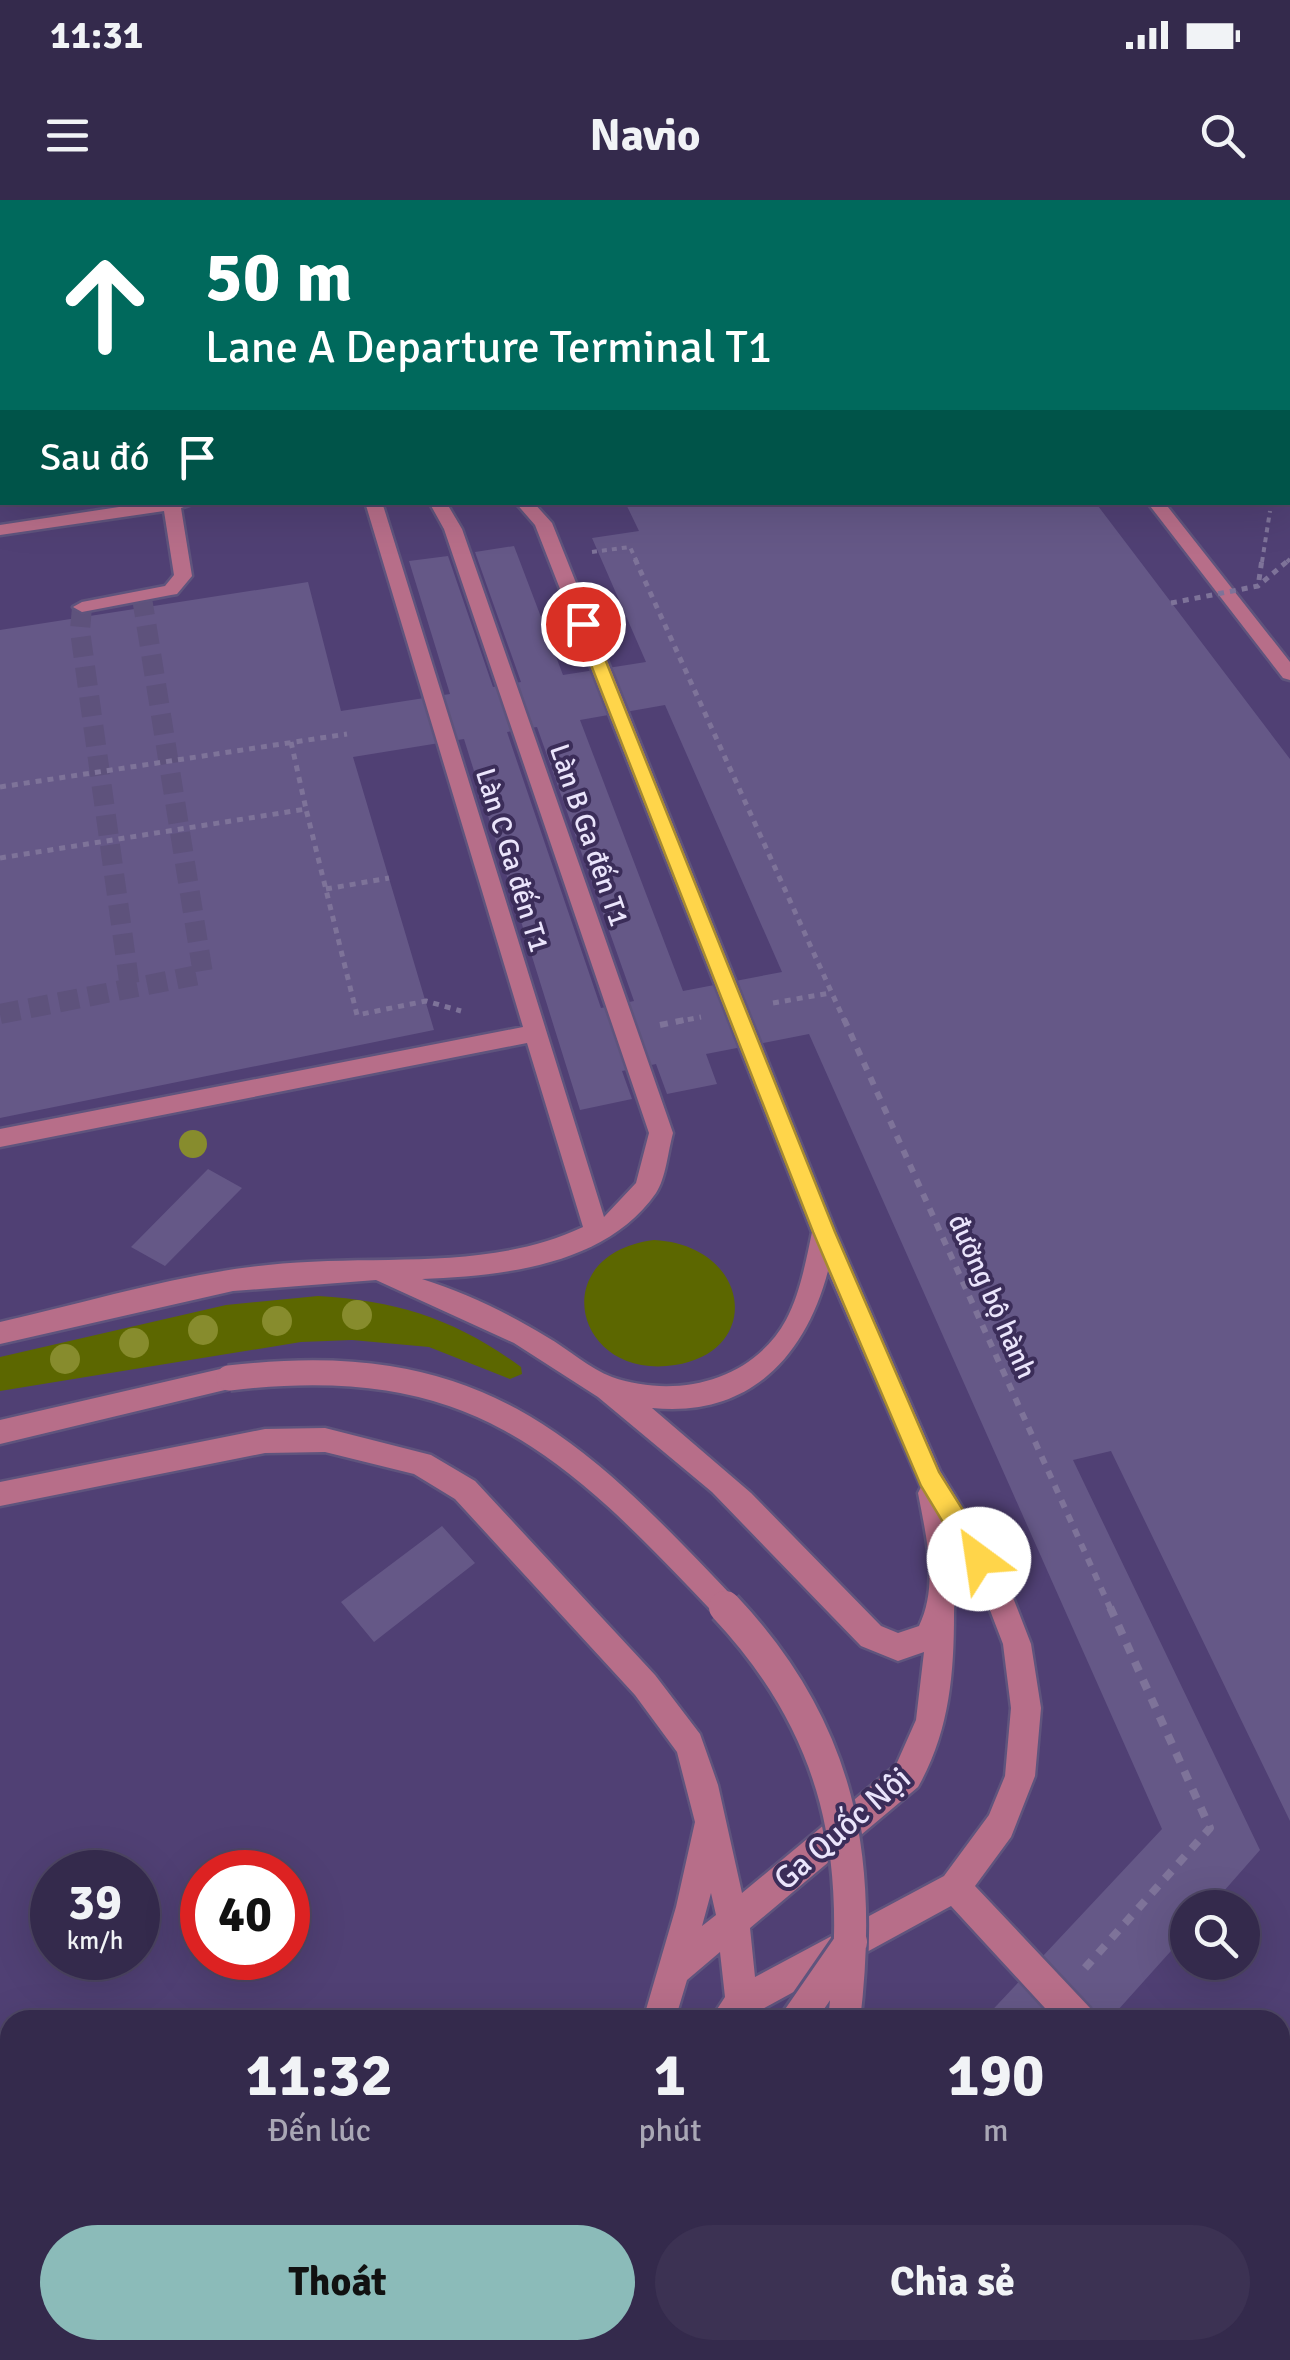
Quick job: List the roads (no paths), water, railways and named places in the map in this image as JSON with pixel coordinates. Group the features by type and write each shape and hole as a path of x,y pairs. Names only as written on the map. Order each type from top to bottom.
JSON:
{"street":[{"path":"0,530 174,505"},
{"path":"82,607 171,590 183,576 181,505"},
{"name":"Làn C Ga đến T1","path":"374,505 597,1234"},
{"name":"Làn B Ga đến T1","path":"439,505 453,529 661,1134 660,1162 647,1190 627,1213 597,1234"},
{"path":"526,505 543,524 824,1232 930,1478 995,1586 1017,1644 1026,1708 1020,1776 1000,1826 955,1887 744,2010"},
{"path":"1157,505 1290,674"},
{"path":"0,1138 537,1033"},
{"path":"589,1378 636,1396 659,1399 696,1397 740,1380 780,1349 793,1331 810,1288 824,1232"},
{"path":"0,1333 260,1276 334,1270 372,1273 538,1255 597,1234"},
{"path":"372,1273 464,1305 589,1378 667,1435 725,1485 871,1636 898,1647 929,1637 942,1608 944,1585 930,1478"},
{"path":"0,1432 230,1378 290,1369 344,1370 404,1379 462,1395 505,1414 593,1478 752,1633 794,1692 817,1742 845,1852 853,1940 845,2010"},
{"path":"0,1494 265,1441 325,1440 421,1464 464,1490 669,1714 689,1744 703,1784 733,1921 737,2010"},
{"name":"Ga Quốc Nội","path":"673,1971 907,1776 924,1752 932,1732 944,1585"},
{"path":"662,2010 692,1907 710,1822"},
{"path":"955,1887 1069,2008"},
{"path":"804,2010 853,1940"}],"tunnel":[{"path":"0,1014 203,974 142,598"},
{"path":"82,607 80,631 130,988"}]}
